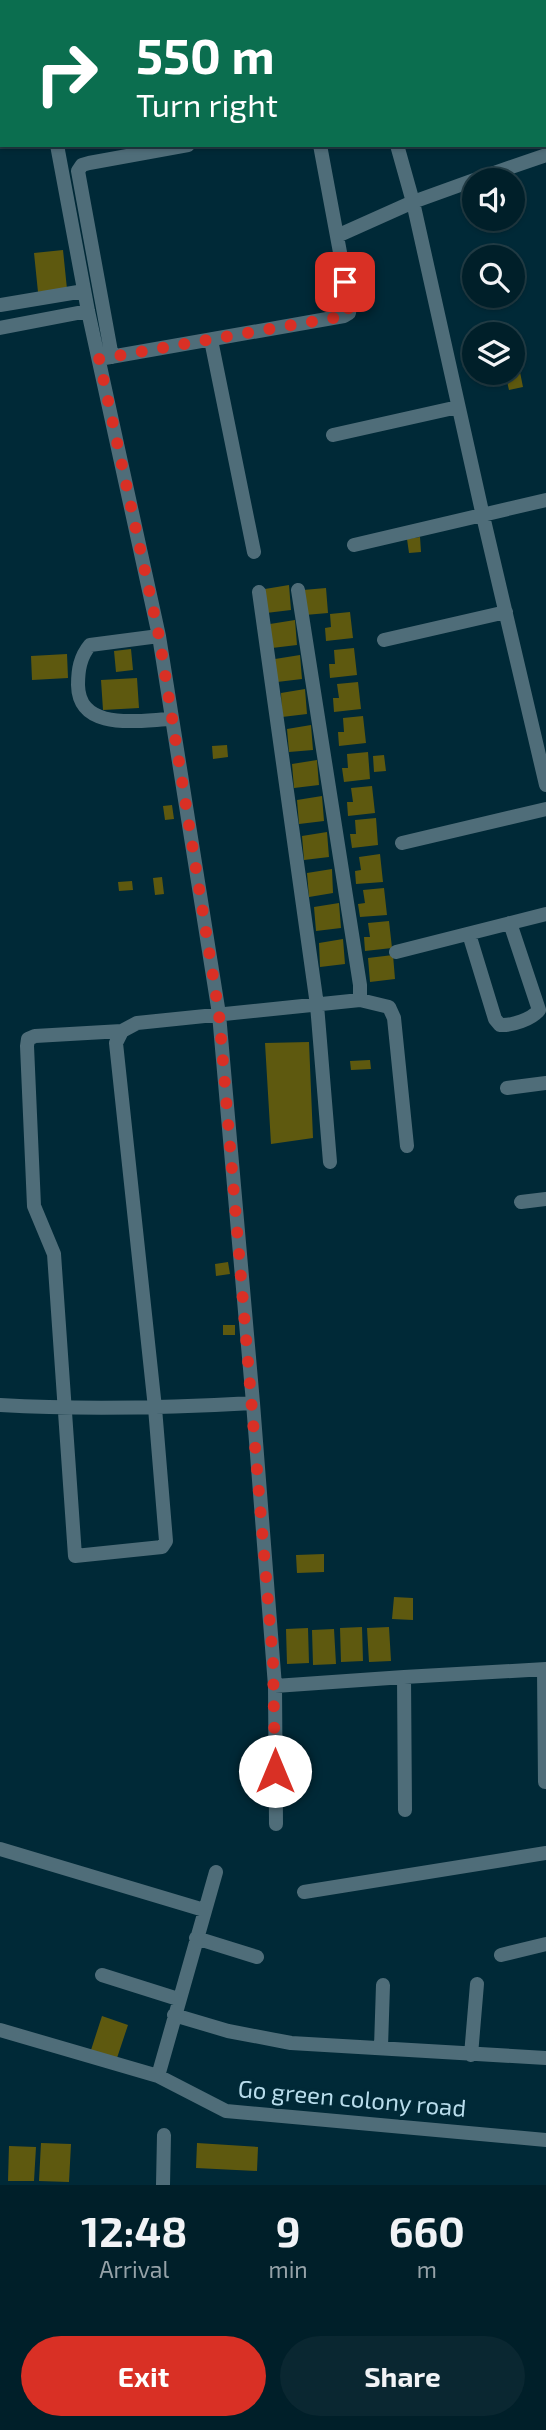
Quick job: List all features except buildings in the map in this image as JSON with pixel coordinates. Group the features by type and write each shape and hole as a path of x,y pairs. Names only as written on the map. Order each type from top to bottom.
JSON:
{"street":[{"path":"61,147 88,311 105,358"},
{"path":"177,147 89,163 82,165 78,171 105,358 159,636 219,1014 275,1686 276,1824"},
{"path":"105,358 349,313 350,306 320,147"},
{"path":"398,147 413,202 546,785"},
{"path":"513,168 546,158"},
{"path":"337,236 413,202 462,184"},
{"path":"0,305 85,291"},
{"path":"0,328 88,311"},
{"path":"211,340 254,552"},
{"path":"333,435 458,407"},
{"path":"354,545 546,500"},
{"path":"298,590 360,985 360,1000"},
{"path":"259,592 317,1005 330,1162"},
{"path":"384,640 506,612"},
{"path":"159,636 90,645 82,655 78,696 85,710 100,718 172,719"},
{"path":"402,843 546,808"},
{"path":"396,952 546,914"},
{"path":"468,934 495,1019 500,1025 507,1026 536,1015 539,1010 510,923"},
{"path":"122,1031 116,1043 155,1408 166,1541 162,1546 75,1556 54,1254 34,1206 28,1039 35,1036 122,1031 136,1023 360,1000 389,1007 394,1018 407,1146"},
{"path":"507,1088 546,1083"},
{"path":"521,1202 546,1199"},
{"path":"0,1405 66,1409 253,1403"},
{"path":"275,1686 545,1670 545,1782"},
{"path":"404,1677 405,1810"},
{"path":"0,1849 205,1910"},
{"path":"304,1892 546,1853"},
{"path":"158,2076 216,1872"},
{"path":"196,1938 257,1957"},
{"path":"501,1955 546,1944"},
{"path":"102,1975 178,1999"},
{"path":"471,2055 477,1984"},
{"path":"381,2047 383,1986"},
{"path":"174,2015 228,2031 291,2043 546,2058"},
{"name":"Go green colony road","path":"0,2029 158,2076 226,2111 546,2140"},
{"path":"163,2185 164,2135"}],"route":[{"path":"275,1771 275,1686 219,1014 159,636 99,359 344,316 349,313 350,306 345,282"}]}
